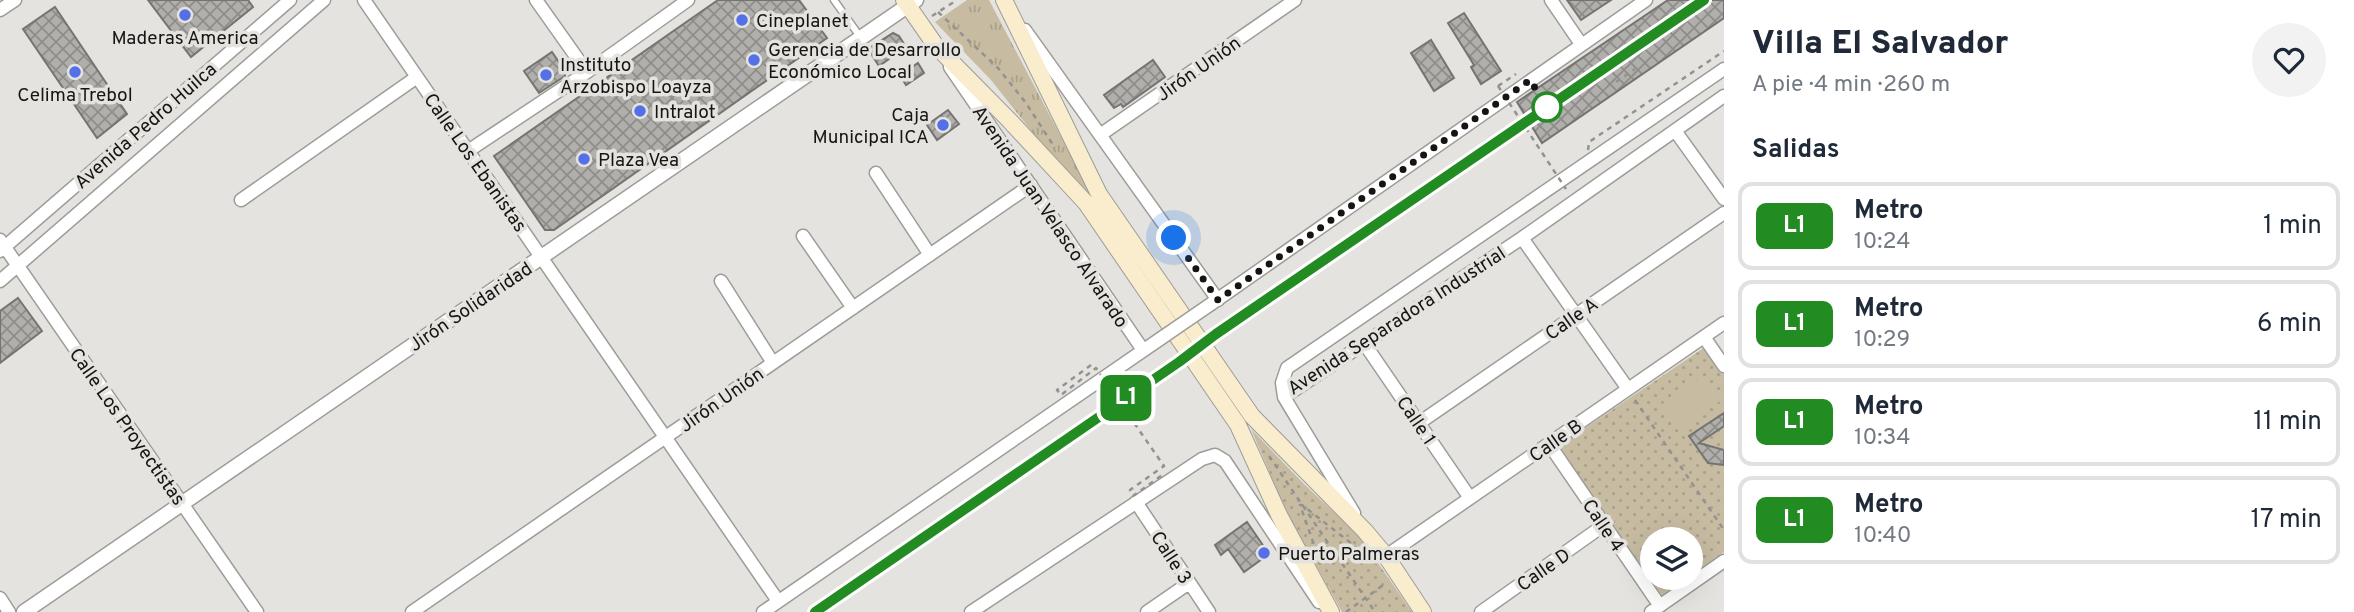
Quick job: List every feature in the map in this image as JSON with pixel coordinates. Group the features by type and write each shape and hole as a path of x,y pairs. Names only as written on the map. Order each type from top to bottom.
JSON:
{"main road":[{"name":"Avenida Juan Velasco Alvarado","path":"909,2 920,24 936,46 1086,203 1238,425 1322,608"},
{"path":"1006,3 1099,194 1252,416 1365,531 1378,558 1398,575 1423,612"}],"street":[{"path":"0,10 15,0"},
{"name":"Avenida Pedro Huilca","path":"2,246 290,0"},
{"path":"0,281 324,0"},
{"name":"Calle Los Ebanistas","path":"364,0 778,601"},
{"path":"536,0 587,72"},
{"path":"468,151 587,72 688,0"},
{"name":"Jirón Unión","path":"1100,135 1295,0"},
{"path":"1551,0 1581,44"},
{"path":"763,612 1215,302 1646,0"},
{"name":"Jirón Solidaridad","path":"24,612 861,38 909,2"},
{"path":"1006,3 1215,302"},
{"name":"Avenida Juan Velasco Alvarado","path":"936,46 1143,350"},
{"name":"Avenida Separadora Industrial","path":"1724,69 1287,368 1282,383 1284,397 1522,238 1724,96"},
{"path":"241,200 417,77"},
{"path":"1676,132 1724,199"},
{"path":"876,173 930,255"},
{"name":"Jirón Unión","path":"412,612 1031,185"},
{"name":"Calle A","path":"1419,423 1724,213"},
{"path":"803,236 853,308"},
{"path":"1522,238 1628,390"},
{"name":"Calle Los Proyectistas","path":"2,246 257,612"},
{"path":"720,281 774,363"},
{"name":"Calle B","path":"1378,558 1724,323"},
{"path":"1704,337 1724,366"},
{"name":"Calle 1","path":"1363,343 1470,498"},
{"path":"1284,397 1365,531"},
{"name":"Calle 4","path":"1549,444 1604,525 1655,609"},
{"name":"Avenida Juan Velasco Alvarado","path":"1136,502 1202,459 1215,455 1225,461 1322,608"},
{"path":"978,610 1136,502"},
{"name":"Calle 3","path":"1136,502 1209,612"},
{"name":"Calle D","path":"1481,612 1604,525"},
{"path":"1655,609 1724,561"},
{"path":"1147,612 1189,583"},
{"path":"0,598 9,612"}],"lane":[{"path":"834,0 861,38"}],"path":[{"path":"920,24 957,0"},
{"path":"938,12 998,68 1027,103 1062,158"},
{"path":"1592,159 1587,149 1589,142 1724,51"},
{"path":"1616,82 1635,69"},
{"path":"1521,71 1498,86 1566,188"},
{"path":"1091,365 1058,390 1061,395 1096,368 1164,466 1130,490 1133,496 1165,473"},
{"path":"1628,390 1724,530"},
{"path":"1250,450 1269,455 1375,612"},
{"path":"1302,505 1378,558"},
{"path":"1302,505 1321,564"},
{"path":"1346,612 1398,575"}],"green space":[{"path":"967,0 989,0 1099,209 1044,147 991,80 935,22"},
{"path":"1705,347 1724,375 1724,552 1703,567 1703,527 1640,527 1640,564 1557,447"},
{"path":"1704,376 1720,401 1680,428 1663,403"},
{"path":"1251,429 1360,537 1412,612 1342,612 1286,511"}],"building":[{"name":"Maderas America","path":"148,0 248,0 253,7 191,57"},
{"path":"718,0 799,0 827,38 554,230 545,230 494,156"},
{"path":"1567,0 1611,0 1581,20"},
{"path":"1668,0 1724,0 1724,18 1542,143 1517,102"},
{"name":"Celima Trebol","path":"55,7 127,114 97,138 23,29"},
{"path":"1464,13 1501,71 1481,84 1471,67 1474,65 1448,23"},
{"path":"893,33 899,36 906,47 879,66 868,49"},
{"path":"1431,40 1454,78 1434,91 1411,53"},
{"name":"Instituto Arzobispo Loayza","path":"552,52 565,71 565,76 539,93 524,71"},
{"path":"1153,60 1165,77 1123,107 1121,104 1114,108 1104,95"},
{"path":"918,63 924,73 906,85 900,75"},
{"name":"Caja Municipal ICA","path":"948,110 959,124 937,140 927,125"},
{"path":"18,298 42,331 0,363 0,311"},
{"path":"1724,413 1724,426 1699,443 1724,450 1724,465 1708,463 1689,436"},
{"path":"1247,522 1269,554 1244,572 1228,549 1221,555 1215,545"}],"railway":[{"path":"815,612 1704,0"}],"metro line":[{"name":"L1","path":"815,612 1704,0"}],"place":[{"name":"Maderas America","path":"185,15"},
{"name":"Cineplanet","path":"742,20"},
{"name":"Gerencia de Desarrollo Económico Local","path":"754,60"},
{"name":"Celima Trebol","path":"75,72"},
{"name":"Instituto Arzobispo Loayza","path":"546,75"},
{"name":"Intralot","path":"640,111"},
{"name":"Caja Municipal ICA","path":"943,125"},
{"name":"Plaza Vea","path":"584,159"},
{"name":"Puerto Palmeras","path":"1264,553"}],"route":[{"path":"1174,238 1218,300 1530,80 1547,107"}]}
